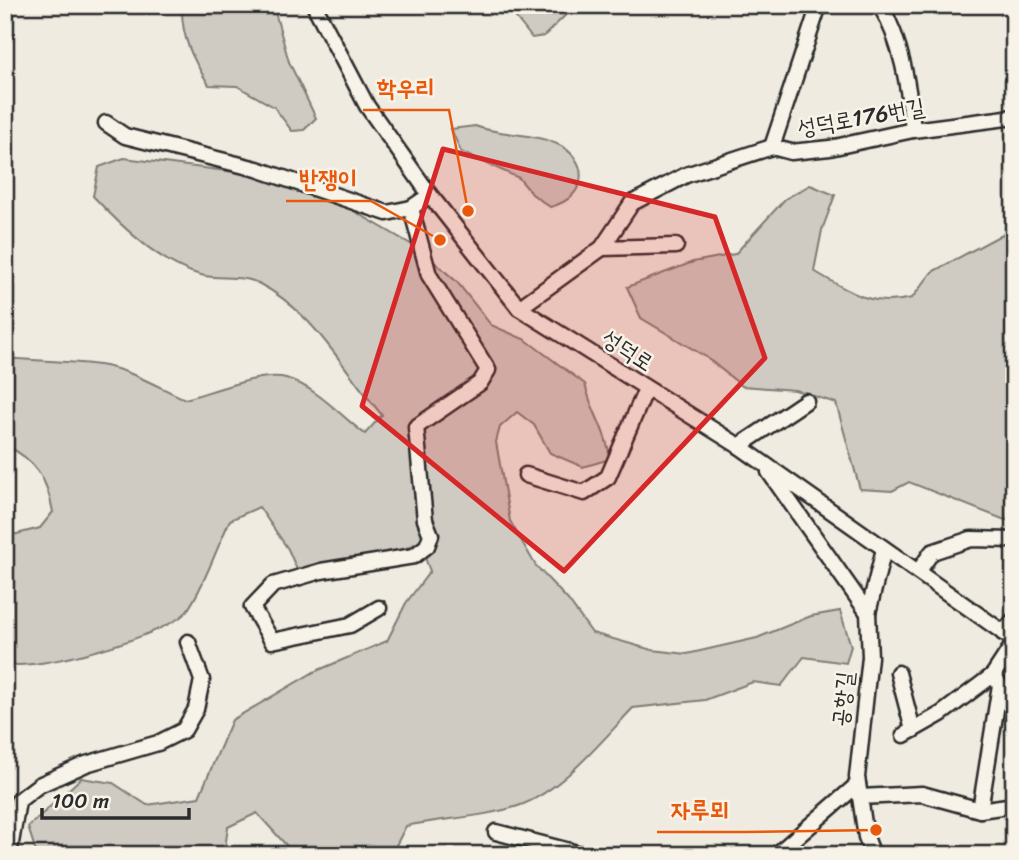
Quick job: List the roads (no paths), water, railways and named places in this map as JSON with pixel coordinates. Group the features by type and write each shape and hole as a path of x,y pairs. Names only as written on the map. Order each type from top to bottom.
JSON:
{"street":[{"name":"성덕로","path":"314,5 367,106 430,195 519,308 739,446 1010,639"},
{"path":"772,147 819,5"},
{"path":"880,5 900,55 910,96 913,130"},
{"name":"성덕로176번길","path":"519,308 602,248 632,203 686,175 772,147 791,152 830,148 913,130 1014,117"},
{"path":"106,123 109,128 125,136 257,169 387,214 411,208 430,195"},
{"path":"379,608 350,625 272,641 252,607 273,585 321,571 414,556 427,546 431,535 425,520 416,427 480,383 488,370 429,275 411,208"},
{"path":"602,248 676,246"},
{"path":"526,475 584,493 608,477 646,388"},
{"path":"739,446 806,401"},
{"path":"762,462 868,613"},
{"path":"918,572 932,552 971,539 1014,540"},
{"name":"공항길","path":"873,855 866,837 859,790 870,657 868,613 884,549"},
{"path":"898,673 908,732 942,714 993,675 1010,639 1014,620"},
{"path":"9,855 18,801 39,785 86,764 158,743 184,730 196,709 202,680 188,642"},
{"path":"980,810 1000,685 993,675"},
{"path":"776,855 859,790 922,794 980,810 1014,805"},
{"path":"496,832 585,855"}],"place":[{"name":"학우리","path":"468,211"},
{"name":"반쟁이","path":"440,240"},
{"name":"자루뫼","path":"876,830"}]}
